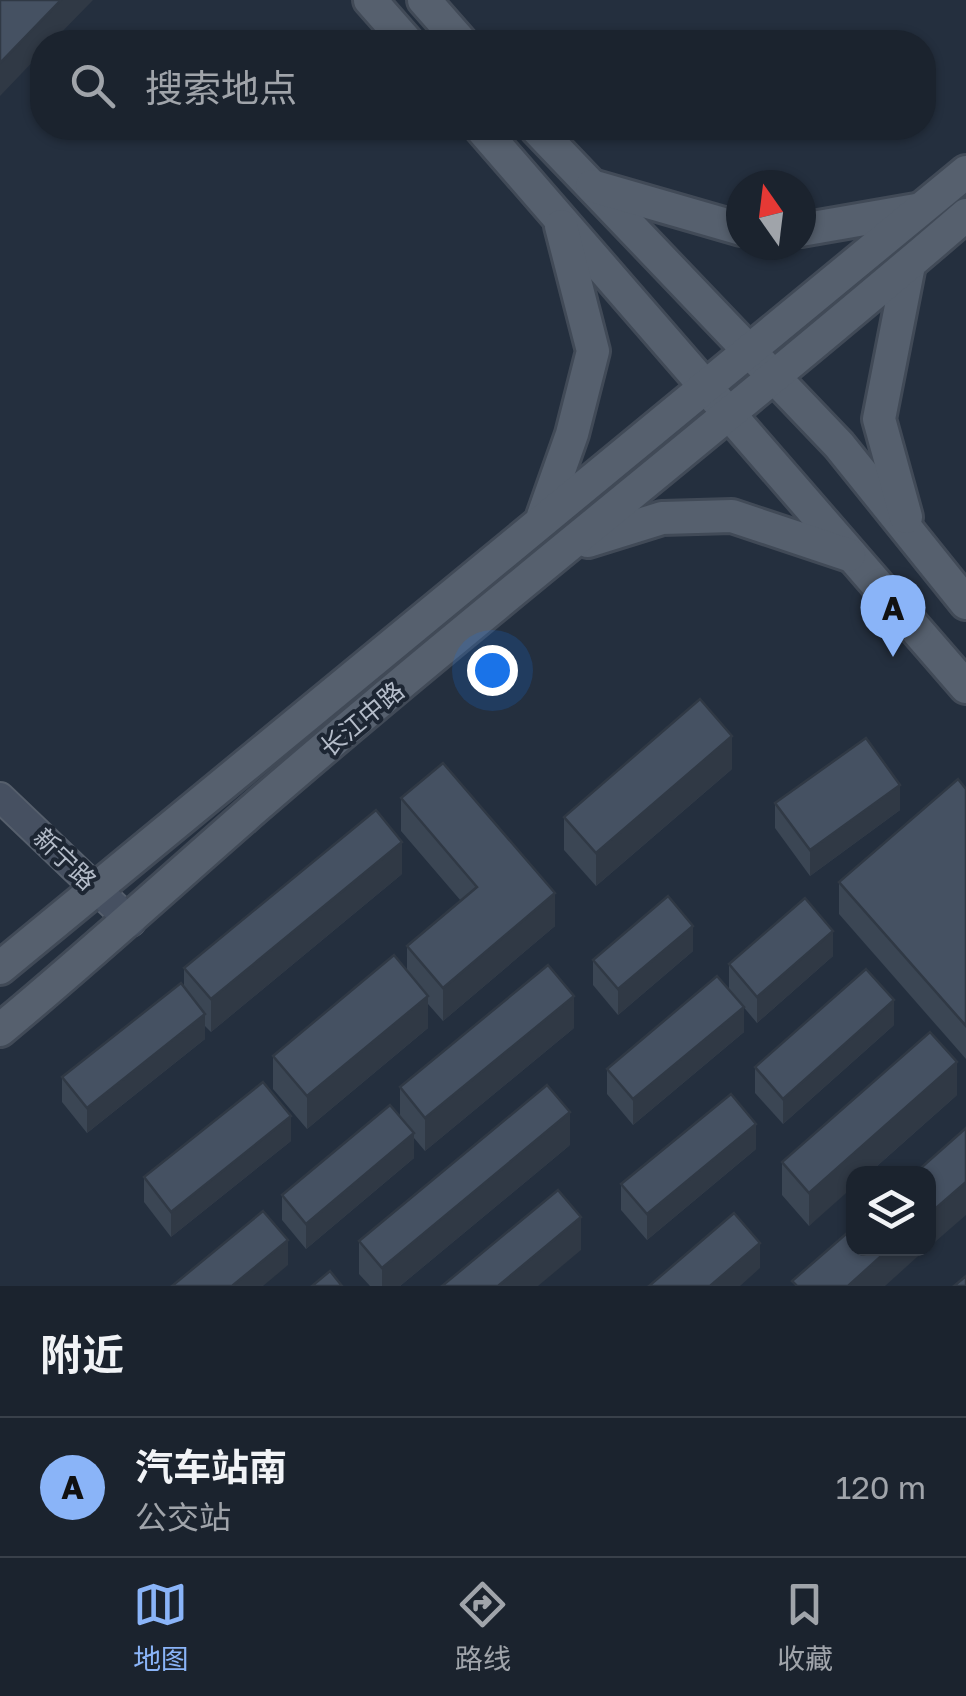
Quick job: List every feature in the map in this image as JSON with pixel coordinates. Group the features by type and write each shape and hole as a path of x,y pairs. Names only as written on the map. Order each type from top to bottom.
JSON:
{"main road":[{"path":"370,0 396,30"},
{"path":"424,0 450,30"},
{"path":"491,140 966,686"},
{"path":"548,140 839,445 966,603"},
{"name":"长江中路","path":"0,968 966,172"},
{"path":"592,186 726,225"},
{"path":"816,227 920,210"},
{"name":"长江中路","path":"0,1030 130,922 257,806 776,379 966,215"},
{"path":"542,518 572,434 592,351 558,217"},
{"path":"909,264 880,419 912,536"},
{"path":"574,545 662,518 732,516 854,557"}],"street":[{"name":"新宁路","path":"0,797 130,922"}],"building":[{"path":"0,0 61,0 30,30 0,63"},
{"path":"700,699 732,736 596,853 564,817"},
{"path":"866,738 900,785 810,850 775,803"},
{"path":"443,763 555,893 443,988 407,946 477,887 401,798"},
{"path":"958,779 966,789 966,1026 839,882"},
{"path":"376,810 402,842 211,999 184,968"},
{"path":"668,896 693,926 618,989 593,960"},
{"path":"805,898 833,931 757,997 729,964"},
{"path":"394,955 428,996 307,1096 273,1056"},
{"path":"548,965 574,996 425,1118 400,1087"},
{"path":"866,969 894,1000 783,1099 755,1067"},
{"path":"717,976 744,1007 633,1099 607,1069"},
{"path":"181,983 205,1014 87,1108 62,1077"},
{"path":"930,1032 957,1062 809,1193 782,1162"},
{"path":"263,1082 291,1116 171,1212 144,1177"},
{"path":"547,1085 570,1112 382,1268 359,1241"},
{"path":"731,1094 756,1124 647,1214 621,1184"},
{"path":"390,1105 414,1133 306,1224 282,1195"},
{"path":"966,1128 966,1182 936,1208 936,1166 923,1166"},
{"path":"558,1190 581,1217 498,1286 442,1286"},
{"path":"263,1211 288,1240 232,1286 172,1286"},
{"path":"734,1213 760,1243 710,1286 649,1286"},
{"path":"846,1234 846,1256 881,1256 848,1286 797,1286 792,1281"},
{"path":"330,1271 342,1286 312,1286"}],"place":[{"name":"汽车站南","path":"893,657"}]}
